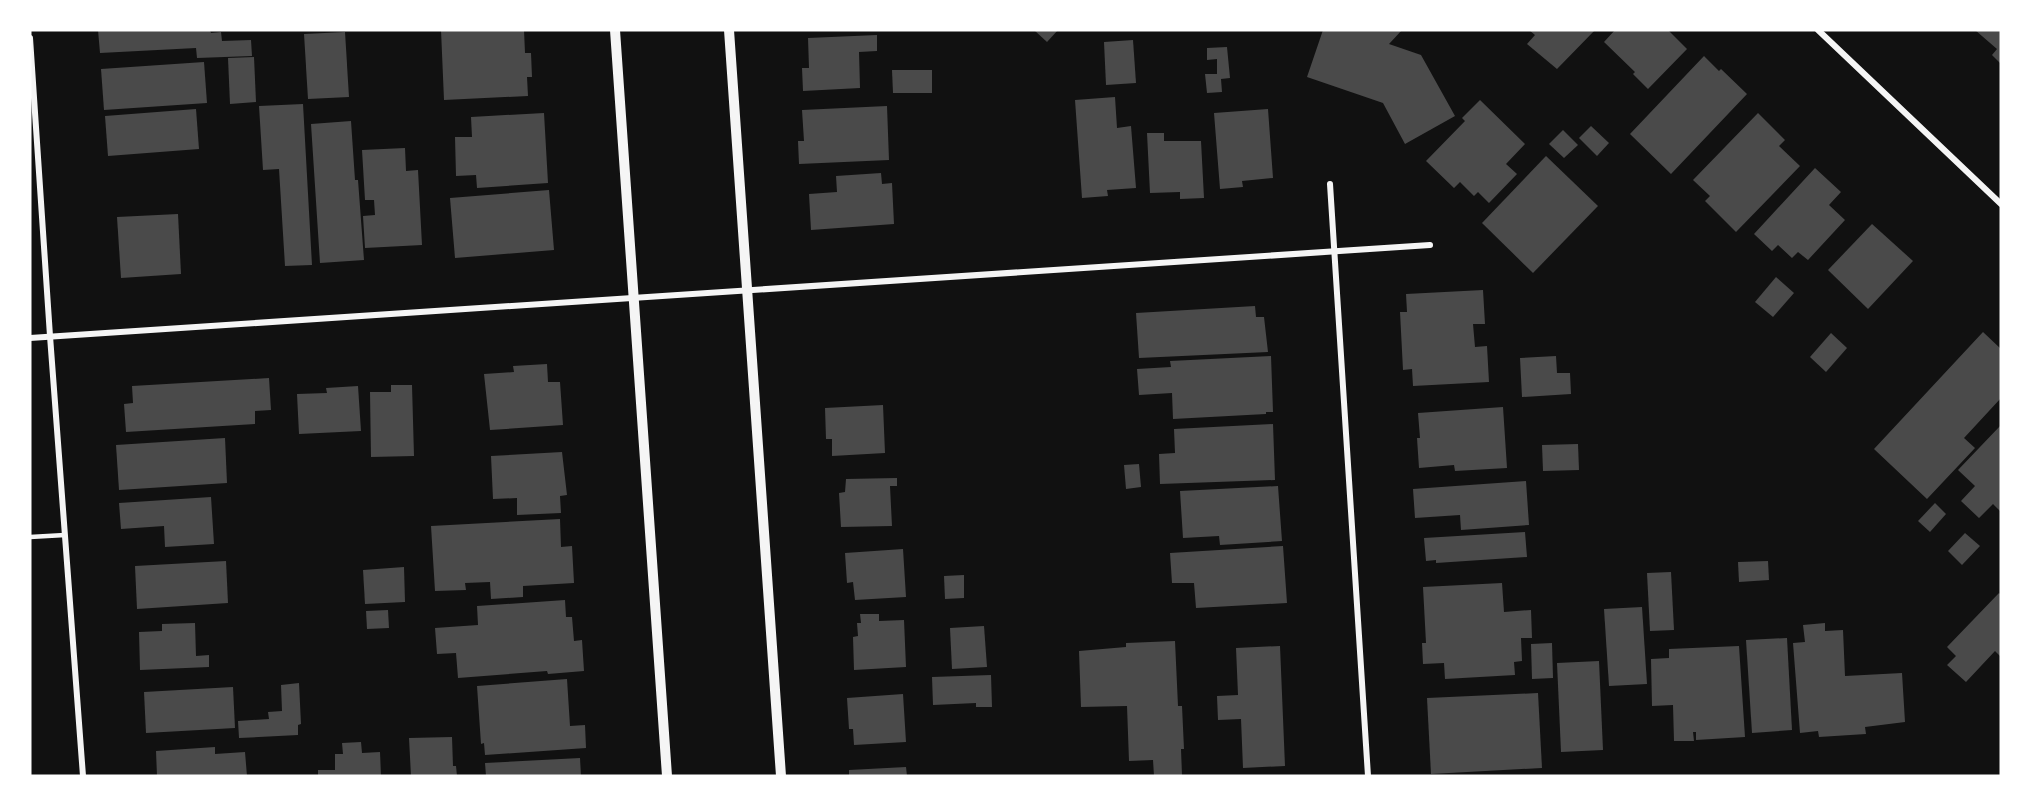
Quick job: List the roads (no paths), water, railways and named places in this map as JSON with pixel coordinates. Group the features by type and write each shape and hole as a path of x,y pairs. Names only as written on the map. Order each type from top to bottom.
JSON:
{"street":[{"path":"615,30 667,776"},
{"path":"729,30 781,776"},
{"path":"1818,30 2001,204"},
{"path":"30,38 83,776"},
{"path":"1330,184 1368,776"},
{"path":"30,338 1430,245"}],"lane":[{"path":"30,537 65,535"}]}
